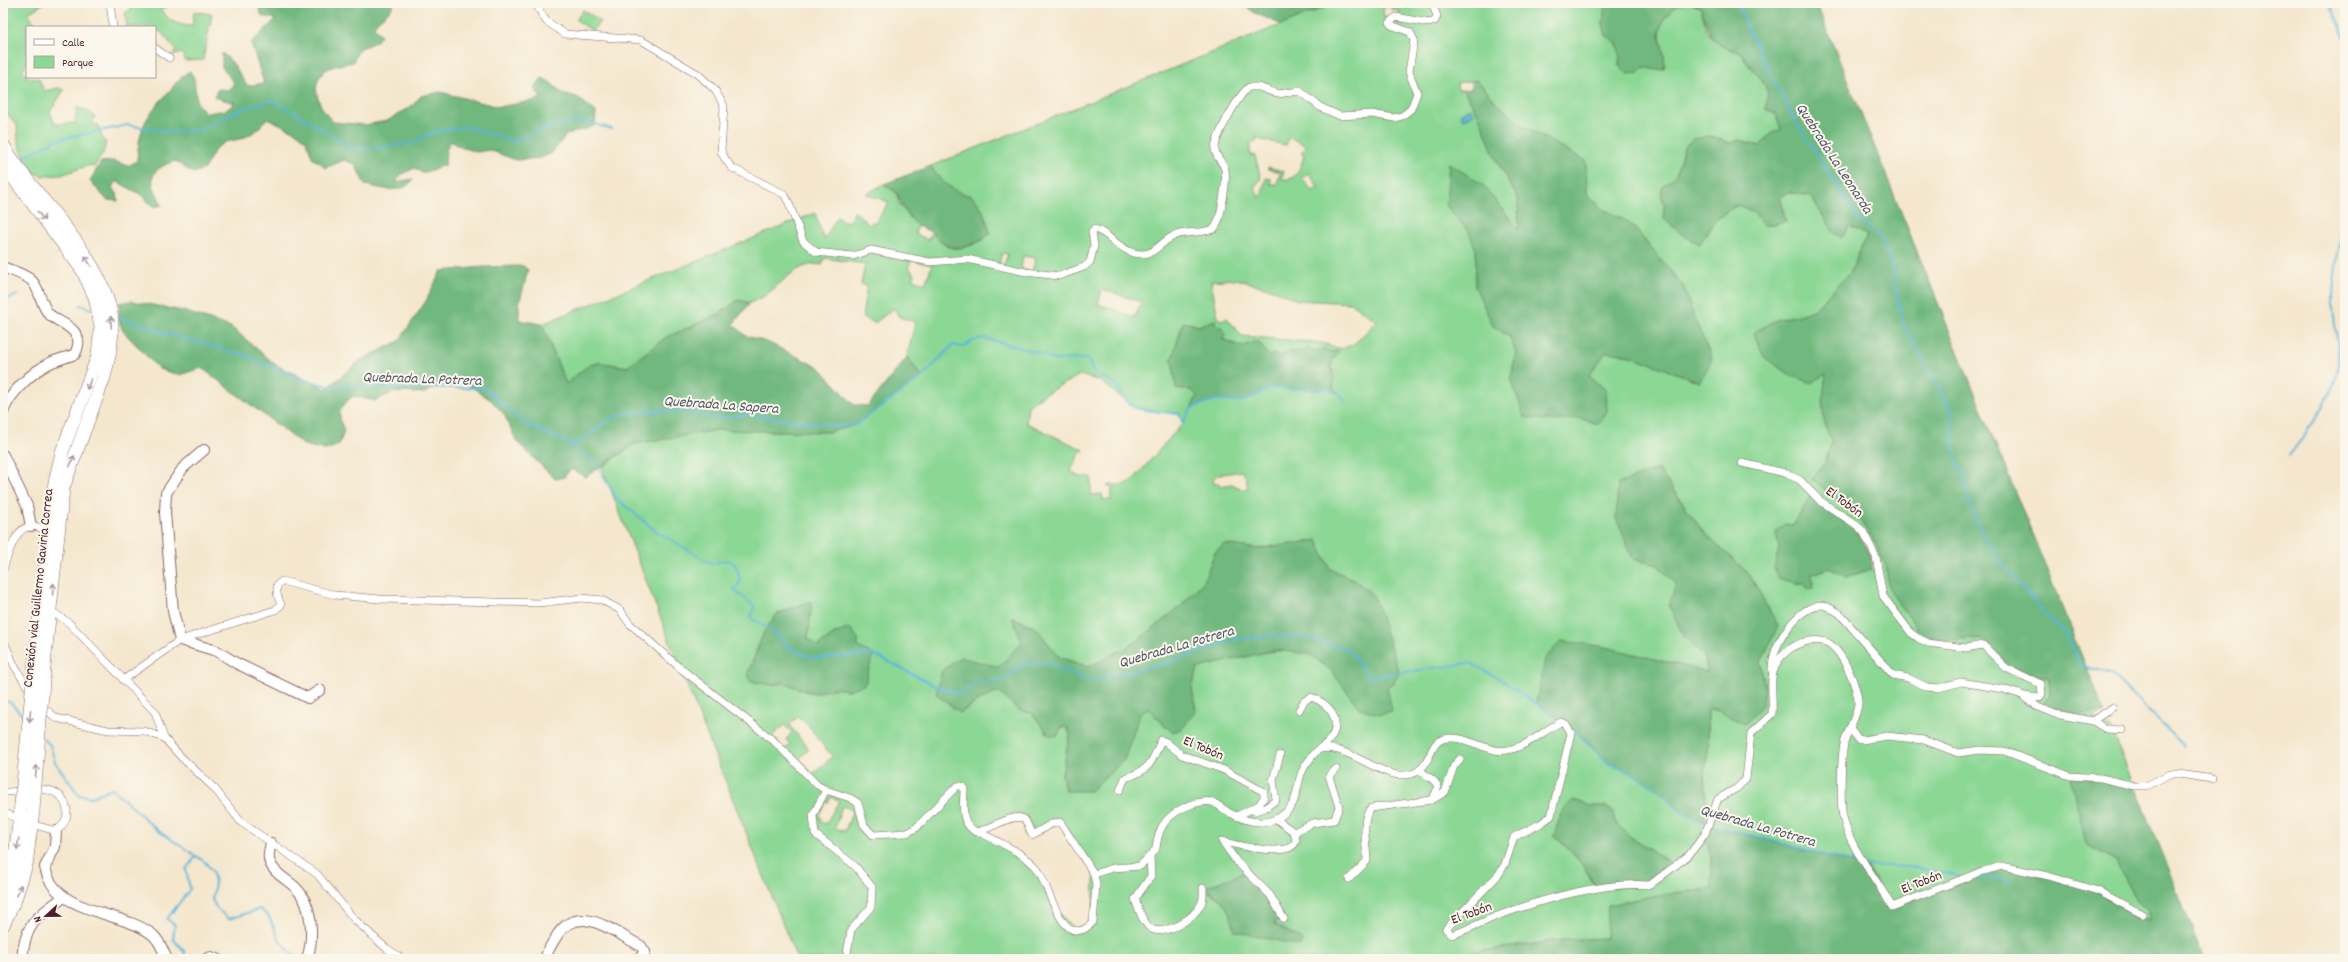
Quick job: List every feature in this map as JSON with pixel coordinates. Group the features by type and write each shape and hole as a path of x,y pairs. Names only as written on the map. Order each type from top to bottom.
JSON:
{"highway":[{"name":"Conexión vial Guillermo Gaviria Correa","path":"3,925 16,899 26,865 27,807 40,652 48,530 53,492 62,452 89,382 105,347 112,324 80,247 22,182 4,154"},
{"name":"Conexión vial Guillermo Gaviria Correa","path":"40,652 51,611 63,488 104,377 105,347"},
{"name":"Conexión vial Guillermo Gaviria Correa","path":"3,900 26,822"}],"street":[{"path":"110,3 113,26"},
{"path":"535,3 546,21 556,30 565,34 641,40 698,74 715,90 724,106 721,151 725,159 732,168 784,194 803,240 816,252 853,256 871,250 930,262 967,259 1026,272 1059,276 1084,267 1090,262 1094,246 1092,231 1095,229 1103,233 1118,247 1142,254 1154,251 1179,234 1214,229 1219,222 1225,178 1225,169 1214,150 1216,139 1242,94 1249,87 1259,86 1277,94 1300,91 1320,107 1340,116 1372,114 1394,118 1407,113 1415,103 1417,93 1410,72 1414,40 1410,32 1391,25 1390,22 1396,17 1429,23 1435,21 1437,16 1432,3"},
{"path":"156,49 169,58"},
{"path":"3,267 29,278 35,284 43,305 49,314 70,328 77,336 79,346 76,354 53,362 33,375 16,391 3,412"},
{"path":"180,640 173,611 165,513 166,493 173,480 183,468 204,450"},
{"path":"3,455 25,501 31,526"},
{"name":"El Tobón","path":"1419,770 1425,766 1436,744 1444,739 1459,739 1496,750 1503,750 1536,739 1561,722 1566,724 1570,733 1551,816 1540,824 1514,837 1506,864 1499,874 1446,929 1452,935 1500,915 1559,896 1630,883 1650,885 1689,855 1705,834 1718,800 1737,788 1746,779 1752,733 1772,714 1772,666 1778,644 1803,613 1820,605 1830,607 1838,613 1893,675 1908,678 1927,686 1939,688 1961,682 2003,689 2022,696 2038,698 2042,694 2041,684 2006,668 1983,645 1966,648 1928,643 1911,633 1883,596 1880,588 1876,557 1863,531 1819,500 1800,480 1785,473 1742,463"},
{"path":"3,569 17,537 23,530 31,526 48,530"},
{"path":"123,680 180,640 275,610 281,605 277,594 277,585 282,581 335,595 380,599 540,604 582,598 602,600 620,610 629,623 680,668 774,741 817,785 826,790 850,798 858,803 864,825 873,835 907,833 916,828 957,786 962,786 964,820 969,828 979,832 1028,860 1037,868 1059,917 1075,930 1083,930 1093,922 1096,885 1094,874 1060,822 1051,824 1032,835 1024,820 1015,818 979,832"},
{"path":"51,611 69,624 155,712 164,738 181,757 214,788 241,822 317,874 354,919 386,948 403,959"},
{"path":"3,639 27,688 40,704 56,718 108,730 144,731 164,738"},
{"path":"180,640 217,651 236,663 308,698 320,690"},
{"name":"El Tobón","path":"1772,679 1774,668 1783,653 1794,646 1807,642 1824,641 1835,648 1852,679 1858,704 1844,745 1843,815 1849,838 1859,858 1881,886 1892,907 1980,872 2002,866 2044,875 2098,891 2142,914"},
{"name":"El Tobón","path":"2022,696 2038,707 2055,714 2093,721 2106,729 2122,730"},
{"path":"1094,874 1113,868 1140,866 1156,849 1157,836 1169,817 1194,804 1211,802 1237,816 1254,822 1276,819 1289,812 1296,799 1296,789 1305,765 1317,750 1327,744 1334,735 1336,724 1333,715 1321,700 1311,697 1304,701 1300,710"},
{"path":"2093,721 2113,707"},
{"path":"1850,728 1858,739 1862,740 1887,736 1924,740 1958,753 1980,750 2004,751 2070,776 2101,778 2134,786 2146,786 2170,774 2212,779"},
{"name":"El Tobón","path":"1120,790 1125,778 1141,773 1152,762 1161,740 1166,742 1182,755 1224,770 1264,792 1264,797 1259,805 1237,816"},
{"path":"1317,750 1334,748 1384,772 1401,775 1419,770 1433,779 1437,786 1437,793 1431,800"},
{"path":"1237,816 1265,808 1276,800 1273,780 1280,755"},
{"path":"1349,879 1367,861 1365,821 1367,812 1371,808 1431,800 1445,792 1454,766 1460,759"},
{"path":"1294,832 1313,823 1334,820 1339,807 1329,776 1336,768"},
{"path":"3,792 49,789 58,794 65,802 67,813 65,823 56,831 55,848 45,867 50,882 64,897 89,910 146,931 154,936 167,959"},
{"path":"826,790 813,815 815,834 855,866 872,887 871,907 851,930 846,959"},
{"path":"3,812 26,822 56,831"},
{"path":"1276,819 1294,832 1295,841 1291,847 1279,850 1254,849 1222,841 1237,862 1270,895 1284,919"},
{"path":"271,843 268,858 272,865 297,888 307,903 311,946 307,959"},
{"path":"1150,857 1151,876 1135,899 1138,910 1149,927 1154,930 1176,926 1187,921 1202,903 1203,888"},
{"path":"22,959 24,939 36,918 64,897"},
{"path":"545,959 547,950 563,926 572,920 582,919 593,920 641,946 645,952 640,959"},
{"path":"206,959 212,957 217,959"}],"green space":[{"path":"3,3 45,3 28,13 36,25 40,26 26,26 26,65 22,71 26,73 26,78 39,79 44,91 58,88 64,90 50,112 55,124 75,123 77,108 86,110 95,116 92,126 98,124 102,138 106,142 103,153 94,167 90,165 61,175 41,176 34,172 25,159 18,142 17,125 3,109"},
{"path":"129,3 147,3 152,6 153,3 179,3 180,6 171,4 161,10 171,20 178,24 187,26 192,26 194,12 212,14 203,60 185,61 182,53 173,56 176,50 161,32 156,30 156,26 127,26 125,13 131,9"},
{"path":"257,3 394,3 390,10 378,20 374,27 381,35 377,41 359,49 353,62 332,67 320,76 316,90 320,104 333,122 365,125 387,121 413,105 421,96 440,92 499,107 537,100 541,98 534,88 542,78 550,82 562,93 577,97 596,112 595,125 587,129 567,134 551,154 540,158 516,160 489,150 477,152 460,147 450,141 446,150 445,165 422,173 415,168 402,174 395,182 413,179 404,188 391,190 365,185 355,164 344,160 325,168 321,163 313,159 306,140 294,131 267,118 257,130 244,138 225,142 216,148 204,169 193,173 175,161 159,169 155,173 153,183 162,205 153,207 142,195 116,181 112,188 117,193 118,201 107,200 90,181 101,162 114,161 128,166 137,161 139,140 144,124 153,110 178,80 185,74 190,71 194,78 197,104 207,113 226,110 235,103 214,97 218,89 229,90 234,83 222,67 222,53 234,65 248,86 264,83 251,43 276,19 262,16"},
{"path":"1241,3 1335,3 1282,25 1255,13"},
{"path":"1335,3 1606,3 1614,39 1620,49 1619,66 1664,69 1664,55 1660,34 1661,26 1675,6 1691,3 1701,8 1707,32 1729,49 1742,53 1747,63 1762,80 1768,92 1766,110 1776,114 1781,129 1770,134 1760,146 1739,140 1730,143 1709,136 1684,147 1676,175 1664,185 1661,194 1664,206 1663,218 1700,244 1720,216 1739,205 1754,212 1764,226 1786,221 1779,197 1789,192 1810,196 1835,234 1850,226 1867,235 1850,273 1814,310 1799,315 1778,319 1827,373 1823,407 1832,441 1825,462 1812,479 1855,513 1875,542 1887,568 1888,587 1917,628 1975,640 1982,638 1999,657 2029,673 2049,677 2050,696 2045,703 2059,708 2105,713 2093,720 2111,728 2134,786 2086,844 2116,861 2138,903 2149,908 2149,921 2133,917 2098,891 1892,907 1865,865 1856,864 1753,835 1736,833 1705,834 1711,858 1712,889 1662,894 1609,905 1607,938 1562,940 1460,954 1444,959 797,959 680,668 602,467 635,444 717,430 830,432 922,377 907,357 915,322 899,317 894,308 875,323 862,317 867,286 861,285 865,264 824,258 822,265 813,264 805,266 790,274 764,296 750,303 738,300 721,313 665,338 627,367 599,362 566,384 542,324 815,213 824,240 837,217 848,223 855,211 869,225 872,222 875,223 889,202 866,194 884,184 897,193 899,204 918,226 915,233 928,240 932,233 938,240 949,247 962,248 978,242 987,236 990,233 984,214 976,200 971,196 962,194 948,185 937,175 931,166","holes":["1390,6 1392,11 1399,10 1399,15 1384,18 1383,8","1477,80 1497,103 1521,125 1586,163 1587,194 1603,209 1630,223 1683,286 1694,318 1700,382 1626,354 1605,352 1589,376 1599,424 1578,418 1553,421 1511,378 1516,353 1510,337 1493,326 1475,286 1476,250 1469,232 1446,205 1483,185 1519,231 1518,199 1495,157 1479,116 1464,90 1458,90 1457,83","1256,137 1262,140 1286,145 1289,137 1307,146 1301,152 1304,156 1299,169 1291,178 1282,179 1284,171 1268,167 1268,169 1280,172 1277,184 1270,184 1271,179 1266,178 1260,199 1254,187 1261,179 1255,156 1250,155 1250,143 1257,141","1309,173 1318,187 1312,191 1302,178","1004,253 1008,254 1003,267 999,266 1001,255","1023,256 1036,258 1032,272 1021,269","897,257 932,265 925,284 913,279 915,275 908,267 911,262","1235,279 1272,289 1297,300 1351,303 1377,321 1354,344 1341,349 1322,343 1242,336 1227,318 1221,320 1218,318 1211,281","1102,289 1141,302 1135,317 1098,304","1215,320 1215,324 1223,328 1222,338 1241,347 1258,341 1269,356 1280,357 1289,351 1295,353 1322,351 1324,349 1330,352 1336,351 1332,361 1333,388 1339,394 1325,388 1322,390 1271,388 1245,401 1230,402 1218,399 1192,407 1198,396 1191,390 1176,388 1172,360 1183,324 1191,323 1198,326","1080,375 1100,381 1135,408 1179,414 1183,423 1134,479 1123,485 1108,485 1108,487 1112,487 1111,500 1103,499 1102,494 1091,495 1091,477 1079,477 1071,471 1078,456 1084,450 1026,423 1028,406 1046,393","1658,469 1705,534 1749,574 1778,626 1760,663 1765,687 1718,711 1708,709 1708,759 1704,773 1707,804 1704,823 1682,813 1660,791 1631,773 1608,763 1585,739 1536,703 1545,659 1708,672 1703,656 1685,638 1676,584 1658,565 1633,558","1241,471 1245,475 1248,487 1244,490 1232,484 1220,486 1219,483 1214,484 1213,479 1217,475","1813,493 1863,531 1878,572 1872,569 1846,577 1829,568 1812,574 1805,583 1795,583 1777,556 1779,549","1225,544 1257,549 1278,545 1355,580 1395,681 1359,708 1332,670 1317,658 1297,651 1269,652 1198,668 1192,688 1196,711 1172,732 1148,709 1139,714 1124,760 1090,790 1062,775 1070,734 1066,726 1049,735 1032,713 1019,710 999,692 981,699 960,713 960,658 999,668 1022,642 1013,617 1036,628 1059,657 1089,667 1135,643 1181,606 1204,581 1215,552","811,601 808,639 818,646 836,633 858,647 849,690 835,689 818,693 806,692 790,685 772,685 748,673 764,632 777,614","798,717 803,720 833,756 813,774 799,759 809,749 791,727 790,723","784,725 792,732 786,740 790,744 785,750 772,736","831,797 839,801 826,824 819,821 822,818 819,816 826,802 828,803","1573,800 1592,806 1605,806 1613,812 1615,822 1629,836 1675,866 1596,889 1588,874 1573,854 1554,836","842,806 853,810 845,831 835,828","1020,818 1037,834 1060,822 1094,874 1093,922 1075,930 1053,906 1037,868 978,831","1203,889 1284,919 1273,923 1286,931 1235,931 1225,905 1217,897"]},
{"path":"1605,3 1685,3 1668,13 1661,27 1660,36 1665,64 1664,69 1655,70 1645,67 1638,73 1628,74 1619,66 1620,56 1617,44 1611,38 1606,36 1603,24"},
{"path":"1691,3 1816,3 2105,713 2075,714 2044,703 2050,696 2049,677 2016,668 2004,662 1982,638 1954,641 1931,638 1917,628 1888,587 1887,568 1875,542 1855,513 1812,479 1825,462 1832,441 1825,425 1823,408 1826,374 1811,383 1792,376 1764,357 1753,333 1778,319 1799,315 1814,310 1850,273 1867,235 1850,226 1842,238 1835,234 1810,196 1789,192 1779,197 1786,221 1764,226 1754,212 1738,205 1720,216 1700,244 1684,236 1663,218 1665,204 1661,194 1664,185 1676,175 1684,147 1693,139 1709,136 1730,143 1739,140 1760,146 1770,134 1781,129 1776,114 1766,110 1767,90 1762,80 1747,63 1742,53 1722,46 1712,38 1701,8"},
{"path":"583,10 600,21 593,31 576,20"},
{"path":"1477,80 1497,103 1521,125 1586,161 1587,194 1603,209 1630,223 1683,286 1694,318 1712,359 1700,382 1626,354 1606,352 1589,376 1606,390 1607,411 1599,424 1578,418 1553,421 1524,417 1511,378 1516,353 1510,337 1493,326 1475,286 1476,250 1469,232 1446,205 1449,163 1483,185 1519,230 1518,199 1495,157 1479,116 1464,90 1471,89 1471,81"},
{"path":"931,166 937,175 948,185 962,194 971,196 976,200 984,214 990,233 987,236 978,242 966,246 955,248 948,246 930,232 918,226 905,211 897,193 884,184"},
{"path":"523,266 528,270 519,304 519,320 542,324 566,384 582,370 593,364 599,363 627,367 665,338 721,313 738,300 750,303 733,324 746,336 767,342 820,368 854,405 868,406 907,357 922,377 856,425 830,432 717,430 635,444 585,477 571,469 564,477 555,479 517,442 504,414 491,400 461,380 440,385 424,393 393,392 375,401 353,396 340,411 340,419 344,431 339,445 325,450 304,445 202,368 179,375 159,369 123,331 119,321 119,303 132,301 183,311 231,327 276,365 326,389 361,360 399,341 426,301 441,271 483,267"},
{"path":"1215,320 1215,324 1221,327 1224,331 1225,335 1222,339 1241,347 1258,341 1269,356 1274,354 1280,357 1289,351 1295,353 1297,351 1305,351 1308,348 1312,351 1326,349 1330,352 1339,351 1331,364 1334,379 1333,388 1340,394 1325,388 1322,390 1271,388 1245,401 1230,402 1218,399 1191,408 1197,396 1191,390 1176,388 1172,359 1183,322 1198,326"},
{"path":"1658,469 1705,534 1749,574 1778,626 1760,663 1765,687 1763,704 1745,724 1715,709 1708,709 1708,759 1704,773 1707,804 1704,823 1682,813 1660,791 1631,773 1608,763 1585,739 1536,703 1545,659 1561,641 1601,646 1708,672 1703,656 1685,638 1669,606 1676,584 1658,565 1633,559 1616,518 1618,484"},
{"path":"1810,496 1818,503 1842,518 1855,530 1867,548 1872,561 1872,569 1846,577 1829,568 1812,574 1814,588 1808,589 1804,583 1795,583 1778,578 1774,568 1779,549 1776,531 1785,524 1794,525"},
{"path":"1317,540 1330,569 1355,580 1374,596 1399,673 1395,681 1387,687 1392,711 1379,714 1359,708 1331,670 1309,654 1275,650 1198,668 1192,688 1196,711 1182,729 1172,732 1148,709 1140,714 1124,760 1090,791 1065,791 1062,775 1070,734 1066,726 1060,728 1058,736 1049,735 1032,713 1019,710 999,692 981,699 960,713 936,694 942,671 960,657 999,667 1022,642 1012,617 1036,628 1059,657 1089,667 1135,643 1181,606 1204,581 1215,552 1225,544 1257,549"},
{"path":"812,601 808,639 818,646 836,633 850,628 858,638 858,647 873,654 865,684 849,690 831,688 817,693 803,690 783,682 772,685 750,681 748,673 764,632 777,614"},
{"path":"2070,776 2134,786 2205,959 1444,959 1460,954 1562,940 1606,938 1608,905 1662,894 1712,889 1711,858 1705,834 1709,825 1856,864 1865,865 1892,907 2002,866 2098,891 2133,917 2149,921 2149,909 2138,903 2116,861 2086,844"},
{"path":"1573,800 1592,806 1605,806 1613,812 1615,822 1629,836 1675,866 1650,885 1596,889 1579,860 1554,836 1561,813"},
{"path":"1248,871 1284,919 1273,923 1303,940 1300,946 1235,931 1225,905 1221,900 1203,888"}],"water":[{"path":"1470,108 1474,114 1463,119 1460,114"}],"waterway":[{"name":"Quebrada La Leonarda","path":"1737,3 1754,42 1793,117 1859,220 1881,237 1893,271 1902,322 1950,408 1957,464 1964,471 1967,494 1974,516 1984,536 1996,555 2011,574 2056,626 2066,633 2081,666 2110,673 2184,746"},
{"path":"2330,3 2345,38"},
{"path":"18,160 56,140 128,125 170,132 200,130 244,108 273,100 352,147 378,148 412,143 436,131 467,127 514,141 549,127 583,121 612,129"},
{"path":"2345,103 2345,109"},
{"path":"2345,155 2345,177"},
{"path":"2289,456 2325,403 2335,380 2338,368 2339,353 2333,298 2336,264 2345,220"},
{"path":"3,300 18,295"},
{"name":"Quebrada La Potrera","path":"80,305 92,309"},
{"name":"Quebrada La Potrera","path":"117,316 161,332 244,355 290,375 331,387 485,388 523,422 565,442 595,462 617,499 656,531 712,564 726,560 733,562 738,570 740,582 734,590 754,606 751,618 776,633 788,647 806,656 819,658 873,654 938,687 961,694 977,681 1004,680 1025,663 1046,663 1090,681 1175,661 1236,639 1272,636 1304,637 1348,649 1369,677 1470,663 1500,679 1560,720"},
{"name":"Quebrada La Sapera","path":"570,445 583,440 611,418 627,413 654,411 681,411 714,418 750,415 838,426 856,425 922,377 953,345 964,347 972,341 983,338 1040,353 1054,360 1089,359 1093,372 1116,385 1129,404 1136,408 1145,410 1179,414 1183,423 1191,408 1218,399 1230,402 1245,401 1271,388 1322,390 1325,388 1340,394 1346,402"},
{"path":"3,700 10,702 24,717"},
{"name":"Quebrada La Potrera","path":"1573,730 1608,763 1631,773 1660,791 1682,813 1704,823 1864,865"},
{"path":"43,738 50,745 55,762 79,795 92,797 112,788 157,830 205,862 213,872 215,884 212,900 217,909 229,919 260,909 269,917 280,941 297,959"},
{"path":"186,959 184,951 173,939 175,925 167,919 190,889 186,869 196,856"},
{"name":"Quebrada La Potrera","path":"1868,865 1911,867 1961,877"},
{"name":"Quebrada La Potrera","path":"1973,877 2010,880"}]}
